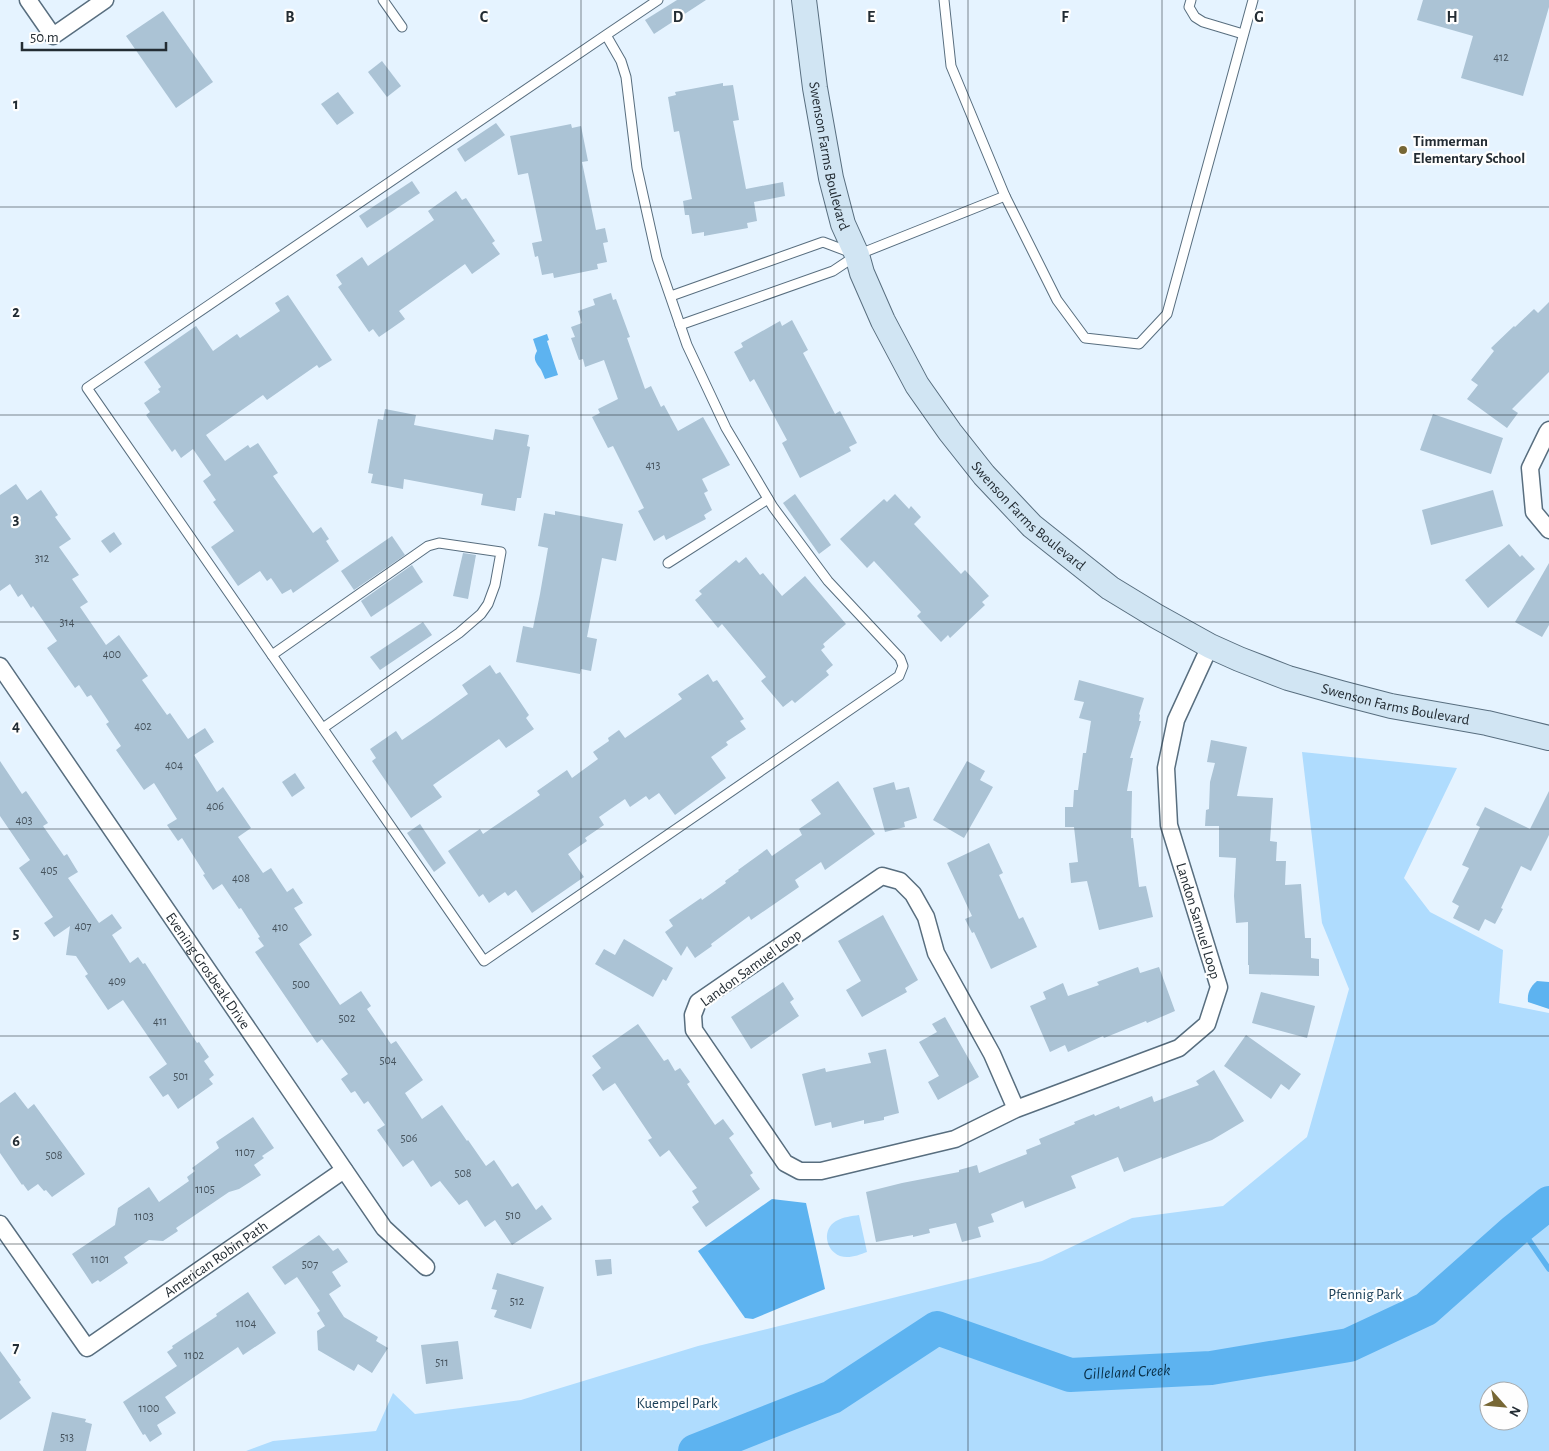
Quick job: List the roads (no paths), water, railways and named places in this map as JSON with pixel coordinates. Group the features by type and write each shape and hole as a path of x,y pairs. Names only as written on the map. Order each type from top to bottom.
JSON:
{"street":[{"path":"28,0 53,36 105,0"},
{"name":"Swenson Farms Boulevard","path":"804,0 815,88 831,178 843,224 857,255 862,273 883,321 917,385 950,432 984,475 1032,526 1110,588 1210,646 1239,659 1288,678 1391,706 1486,723 1549,738"},
{"path":"1549,430 1530,468 1534,512 1549,530"},
{"name":"Landon Samuel Loop","path":"1016,1109 992,1054 936,953 926,917 913,894 900,881 882,876 698,1002 693,1014 694,1030 785,1164 800,1171 821,1171 955,1139 1016,1109 1179,1048 1207,1024 1219,987 1168,825 1166,768 1176,720 1210,646"},
{"name":"Evening Grosbeak Drive","path":"0,666 384,1228 426,1267"},
{"name":"American Robin Path","path":"5,1244 87,1348 344,1170"},
{"path":"0,1224 5,1244"}],"lane":[{"path":"383,0 402,27"},
{"path":"606,35 621,61 626,77 637,168 658,258 687,345 726,428 768,499 828,581 900,658 903,666 899,676 484,961 87,388 606,35 658,0"},
{"path":"944,0 951,66 1005,196 1057,300 1085,338 1139,344 1167,314 1252,0"},
{"path":"1191,0 1189,7 1196,17 1203,22 1243,34"},
{"path":"680,325 833,271 857,255 1005,196"},
{"path":"671,296 822,242 857,255"},
{"path":"668,563 768,499"},
{"path":"272,655 428,546 438,543 501,552 495,585 488,604 481,614 459,633 322,728"}],"water":[{"path":"547,334 549,340 547,341 558,375 545,379 536,363 535,356 537,351 533,339"},
{"path":"1537,981 1549,982 1549,1009 1528,1002 1530,990"},
{"path":"772,1199 806,1203 825,1289 753,1319 745,1318 698,1251"}],"waterway":[{"name":"Gilleland Creek","path":"695,1451 832,1397 937,1328 1070,1375 1211,1368 1349,1345 1426,1309 1514,1231 1549,1203"},
{"path":"1520,1227 1549,1269"}],"place":[{"name":"Timmerman Elementary School","path":"1403,150"}],"park label":[{"name":"Pfennig Park","path":"1365,1294"},
{"name":"Kuempel Park","path":"677,1403"}]}
